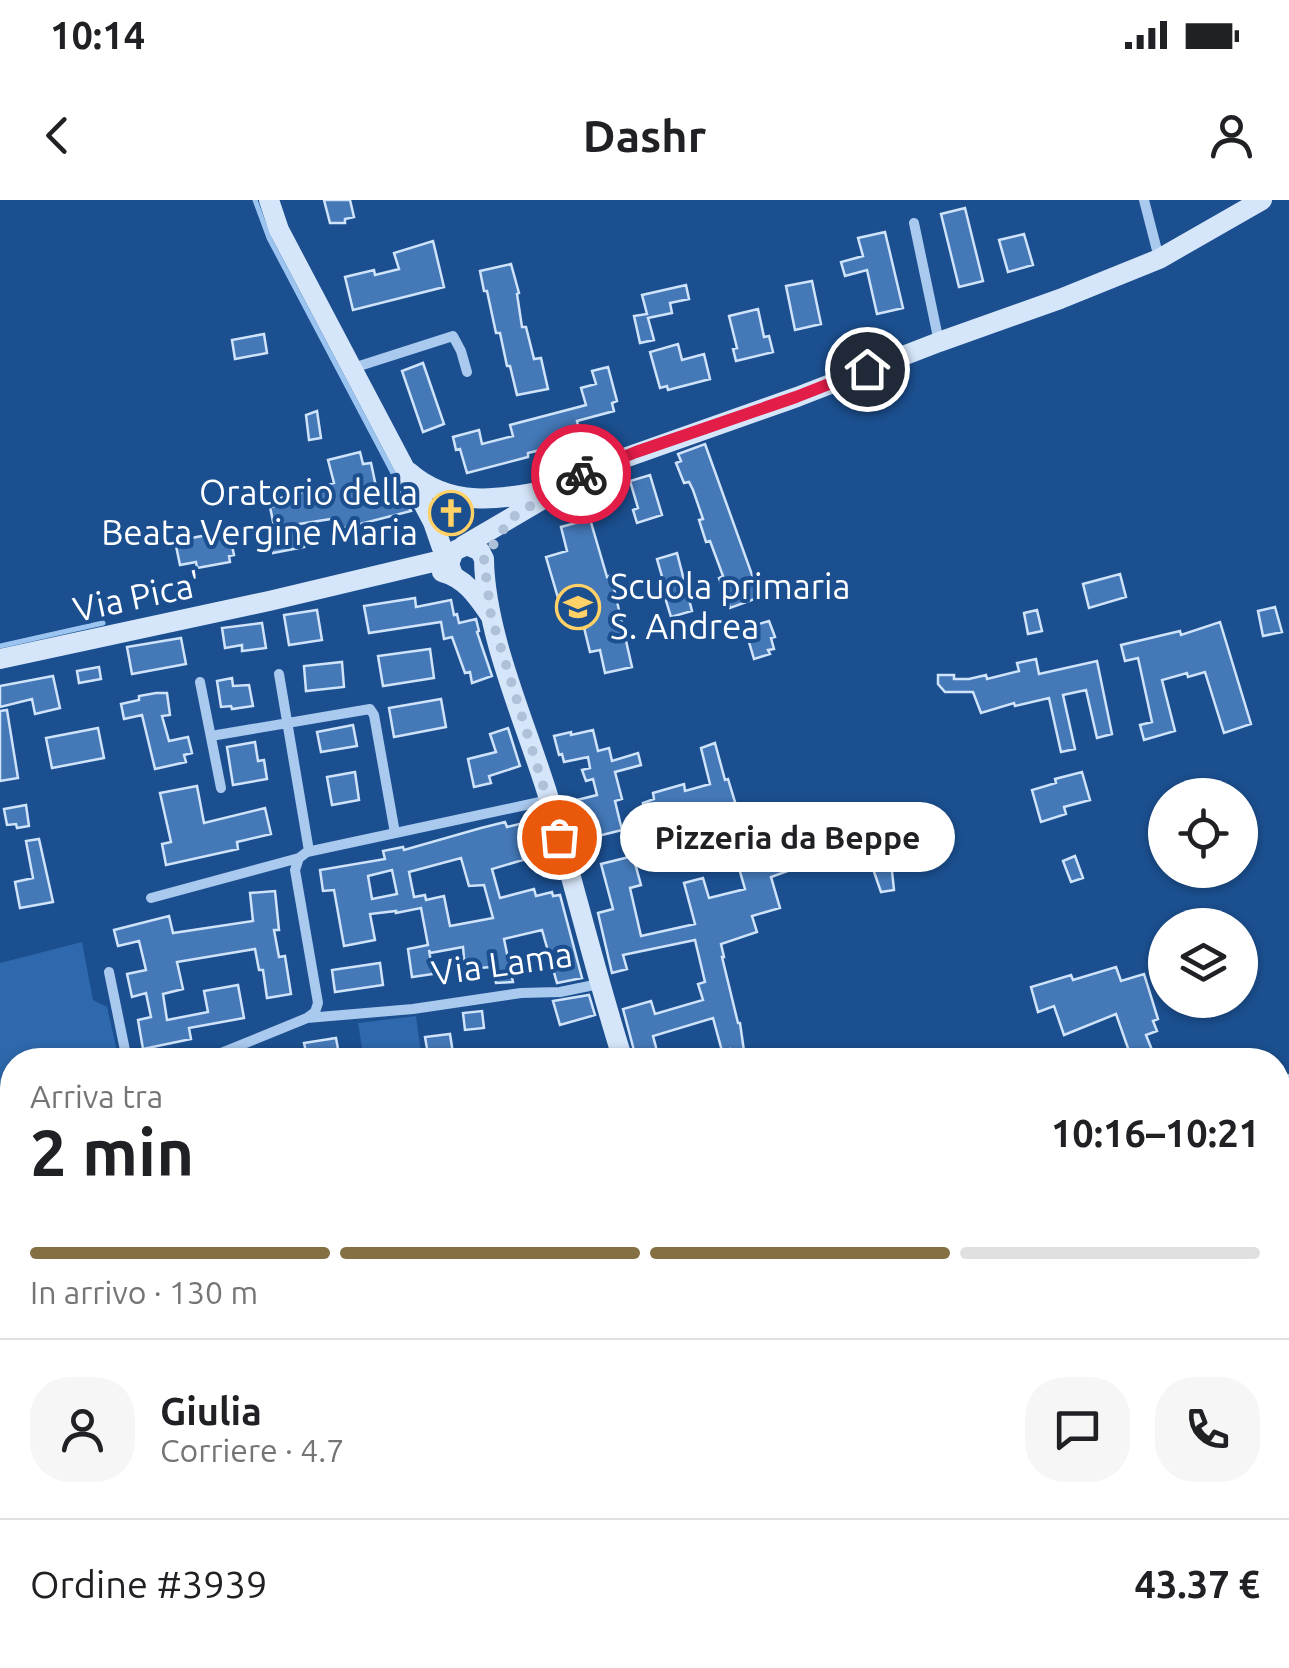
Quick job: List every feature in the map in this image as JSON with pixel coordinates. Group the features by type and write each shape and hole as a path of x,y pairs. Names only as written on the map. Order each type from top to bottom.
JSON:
{"street":[{"path":"269,200 279,230 433,522 452,542 468,581 478,578 510,519"},
{"path":"1144,200 1159,259"},
{"path":"457,560 491,527 580,475 1060,299 1159,259 1262,200"},
{"path":"914,223 939,342"},
{"path":"353,368 452,336 467,372"},
{"path":"404,468 438,492 473,499 543,491 568,483"},
{"path":"457,560 476,548 484,564"},
{"name":"Via Pica'","path":"0,660 404,570 444,572 457,560"},
{"name":"Via Lama","path":"457,560 491,616"},
{"name":"Via Lama","path":"484,564 491,616 549,800 619,1048"},
{"path":"280,674 318,1003 307,1018"},
{"path":"200,682 221,788"},
{"path":"210,736 366,708 373,711 395,834"},
{"path":"151,898 395,834 549,800"},
{"path":"109,972 125,1048"},
{"name":"Via Lama","path":"233,1048 307,1018 560,992 599,984"}],"shaded area":[{"path":"82,942 93,1000 107,1007 116,1048 0,1048 0,963"},
{"path":"416,1016 420,1048 362,1048 358,1023"}],"building":[{"path":"324,200 350,200 354,217 345,219 345,223 330,223"},
{"path":"965,208 983,281 959,287 941,214"},
{"path":"885,232 903,308 877,314 867,270 845,276 841,262 863,256 858,238"},
{"path":"1024,234 1033,265 1008,272 999,240"},
{"path":"433,241 444,287 353,310 345,277 399,269 394,253"},
{"path":"511,264 522,327 526,327 534,359 541,358 548,389 517,395 480,271"},
{"path":"812,281 821,324 795,330 786,286"},
{"path":"686,285 689,299 670,303 672,313 648,318 654,340 640,343 634,316 647,314 642,295"},
{"path":"758,309 764,337 769,336 773,352 736,361 729,316"},
{"path":"264,334 267,353 235,359 232,340"},
{"path":"678,344 682,360 704,354 710,379 668,390 667,386 660,388 650,352"},
{"path":"423,363 444,424 423,432 402,371"},
{"path":"608,367 617,401 612,403 614,411 577,421 581,440 467,473 453,437 479,430 482,444 513,436 510,425 586,405 581,388 596,384 592,371"},
{"path":"317,411 321,438 309,440 306,415"},
{"path":"705,444 760,597 730,608 719,578 723,576 699,520 703,519 693,490 689,482 684,483 676,463 681,461 678,454"},
{"path":"360,452 363,464 371,463 378,496 399,491 411,511 333,531 331,519 299,524 304,547 273,553 269,532 275,531 270,507 275,506 274,500 334,483 328,460"},
{"path":"650,475 662,515 637,523 633,510 638,508 630,481"},
{"path":"443,506 468,511 456,515 458,522 449,525"},
{"path":"590,519 607,577 611,575 632,667 605,673 600,650 590,652 578,603 561,608 546,557 567,551 561,527"},
{"path":"229,531 234,555 229,556 230,562 197,568 196,562 180,565 175,541"},
{"path":"677,553 692,611 671,617 657,559"},
{"path":"1120,574 1126,597 1089,608 1083,584"},
{"path":"415,598 416,607 451,600 459,623 476,619 492,676 472,683 452,637 444,639 441,622 369,633 364,606"},
{"path":"1275,607 1282,632 1263,636 1258,611"},
{"path":"317,610 322,640 289,645 284,615"},
{"path":"1037,610 1042,631 1028,634 1024,613"},
{"path":"769,621 775,637 771,638 774,649 754,659 748,627"},
{"path":"1220,622 1251,724 1224,733 1205,672 1188,677 1187,673 1162,680 1175,731 1144,740 1140,725 1152,722 1138,658 1125,661 1121,645 1180,631 1181,635"},
{"path":"262,623 266,648 225,648 222,628"},
{"path":"181,638 186,664 132,674 127,647"},
{"path":"430,649 434,678 383,686 378,656"},
{"path":"1036,659 1039,674 1097,661 1112,734 1097,738 1086,690 1063,695 1075,749 1061,752 1049,698 981,713 973,692 945,692 938,684 938,675 969,679 986,675 987,679 1019,671 1017,663"},
{"path":"342,662 344,687 306,691 304,666"},
{"path":"99,667 101,679 79,683 77,671"},
{"path":"53,676 60,708 35,714 32,699 0,707 0,686"},
{"path":"232,678 233,686 249,685 253,706 221,707 217,681"},
{"path":"167,693 170,715 162,716 169,741 188,737 192,753 184,755 186,762 155,769 142,715 124,719 121,704"},
{"path":"441,699 446,727 394,737 389,708"},
{"path":"7,710 18,778 0,781 0,711"},
{"path":"353,725 357,746 321,752 317,732"},
{"path":"98,728 104,758 52,768 46,738"},
{"path":"508,728 520,766 489,776 491,783 474,787 468,759 496,752 490,734"},
{"path":"593,730 598,751 609,748 612,761 638,753 641,765 615,772 622,799 615,801 622,830 586,839 573,801 597,795 593,779 586,781 582,770 590,768 588,757 564,762 554,736"},
{"path":"255,742 258,761 264,760 267,779 233,785 227,747"},
{"path":"715,743 735,802 670,820 677,844 697,838 701,851 680,856 682,863 664,868 653,824 648,826 643,803 654,799 653,793 684,784 685,791 710,784 701,748"},
{"path":"355,772 359,800 332,805 327,777"},
{"path":"1082,772 1090,800 1064,807 1066,814 1041,822 1032,790"},
{"path":"197,786 204,823 265,808 271,834 237,842 238,849 166,865 162,844 171,842 160,793"},
{"path":"26,805 29,826 7,825 4,809"},
{"path":"879,811 881,823 854,828 858,849 845,852 843,844 800,856 804,865 771,877 780,908 752,916 757,932 721,944 744,1048 721,1048 713,1018 653,1036 656,1048 633,1048 623,1009 651,1001 655,1014 703,1000 698,984 705,982 695,940 623,955 627,969 612,973 598,913 613,909 601,864 633,856 641,885 630,888 641,936 695,924 684,883 703,878 709,898 745,889 732,844 788,824 790,831"},
{"path":"536,820 544,851 492,869 500,898 534,889 536,896 552,892 553,896 560,895 582,978 557,983 542,930 504,939 513,982 496,983 492,967 465,969 463,947 430,953 429,950 433,974 412,977 408,949 428,945 421,908 370,914 375,940 344,946 334,890 323,891 320,870 385,859 383,851 403,847 404,850 505,822 507,827","holes":["461,858 469,886 484,885 493,918 450,926 444,896 426,900 425,895 414,897 409,872","392,870 397,894 372,899 368,876"]},
{"path":"39,839 53,902 20,908 15,882 33,878 26,841"},
{"path":"1075,856 1083,878 1071,882 1063,861"},
{"path":"891,862 894,890 881,892 873,869"},
{"path":"275,891 279,930 274,930 279,957 285,956 291,994 267,998 255,949 177,962 183,989 163,994 167,1020 208,1012 204,991 238,985 244,1018 189,1028 191,1039 143,1048 138,1020 151,1017 146,993 132,997 127,974 146,970 139,941 118,946 114,930 169,916 173,933 253,921 250,893"},
{"path":"380,963 383,985 335,992 332,970"},
{"path":"1116,967 1121,981 1144,974 1148,1018 1158,1019 1153,1021 1157,1031 1146,1035 1151,1048 1128,1048 1116,1014 1064,1035 1054,1006 1038,1012 1031,987 1071,975 1073,980"},
{"path":"589,995 595,1015 560,1025 553,1001"},
{"path":"482,1011 484,1028 465,1030 463,1013"},
{"path":"450,1034 452,1048 427,1048 425,1037"},
{"path":"336,1038 338,1048 305,1048 304,1043"}],"waterway":[{"path":"255,200 269,238 403,492"},
{"path":"0,646 103,623"}],"way so far":[{"path":"559,837 491,616 484,559 510,519 581,474"}],"place":[{"name":"Oratorio della Beata Vergine Maria","path":"451,513"},
{"name":"Scuola primaria S. Andrea","path":"578,607"},
{"name":"Pizzeria da Beppe","path":"559,837"}],"route":[{"path":"581,474 867,369"}]}
